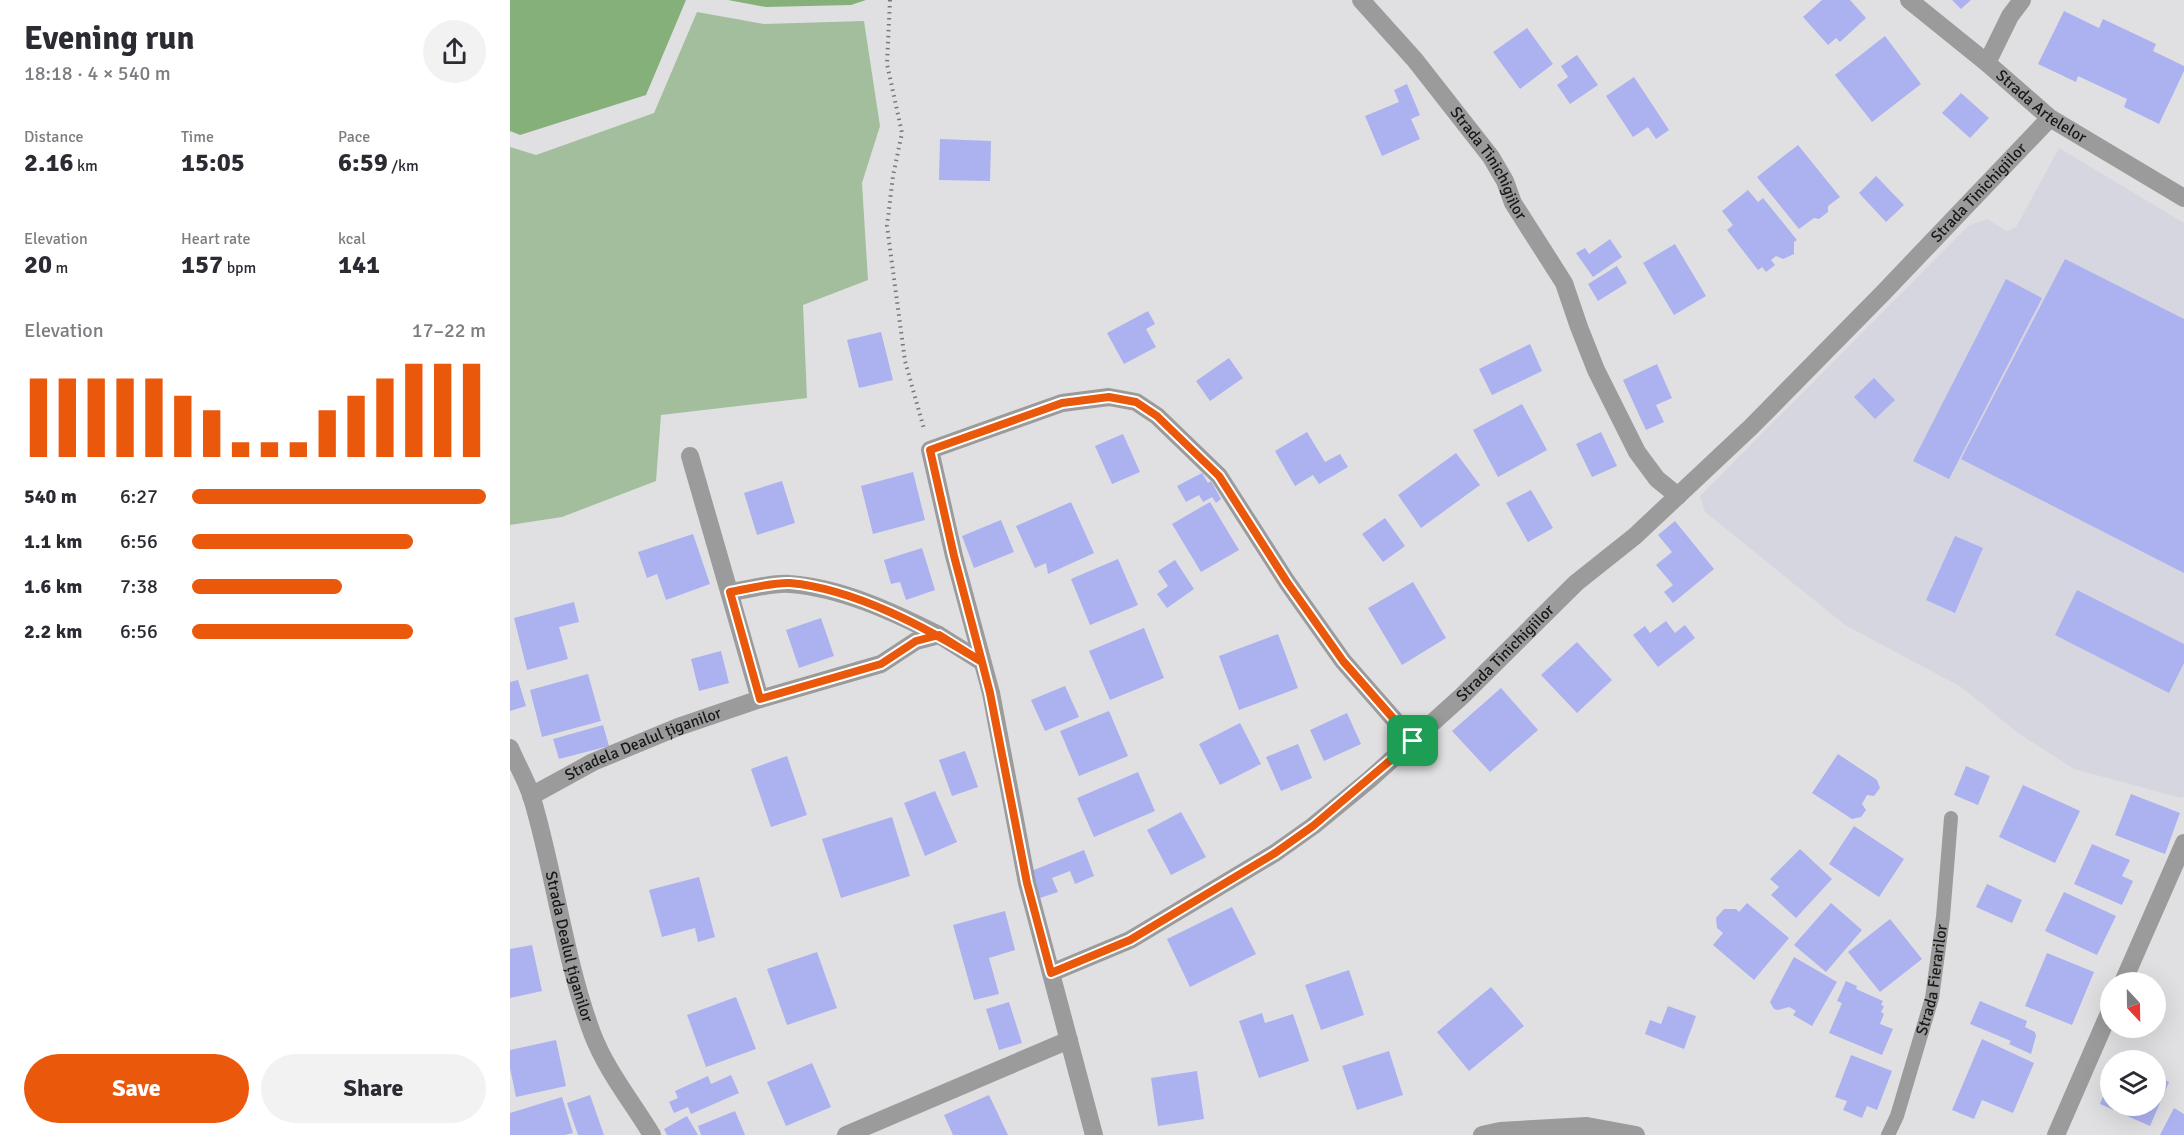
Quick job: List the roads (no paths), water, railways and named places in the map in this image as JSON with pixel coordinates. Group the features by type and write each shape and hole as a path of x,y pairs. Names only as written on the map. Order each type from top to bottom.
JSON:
{"street":[{"name":"Strada Tinichigiilor","path":"1361,0 1414,60 1491,157 1514,203 1564,283 1596,370 1637,452 1657,479 1678,496"},
{"name":"Strada Artelelor","path":"1909,0 2050,118 2184,198"},
{"path":"1987,63 2010,16 2022,0"},
{"name":"Strada Tinichigiilor","path":"1051,973 1130,940 1275,853 1321,820 1413,741 1576,583 1635,536 1751,427 1875,302 2050,118"},
{"path":"1094,1135 1027,883 990,693 954,556 930,450 1062,403 1109,397 1136,402 1157,416 1219,476 1287,582 1343,661 1413,741"},
{"path":"690,456 760,699"},
{"path":"730,592 788,583 835,592 895,614 939,635 982,662"},
{"name":"Stradela Dealul țiganilor","path":"531,796 593,762 678,727 760,699 881,664 916,641 939,635"},
{"name":"Strada Dealul țiganilor","path":"510,748 531,796 555,884 574,973 592,1034 614,1076 652,1135"},
{"path":"2127,972 2184,843"},
{"path":"2056,1135 2100,1034"},
{"path":"846,1135 1069,1040"},
{"path":"1482,1135 1500,1131 1587,1126 1635,1135"}],"lane":[{"name":"Strada Fierarilor","path":"1888,1135 1897,1116 1932,998 1943,917 1951,818"}]}
